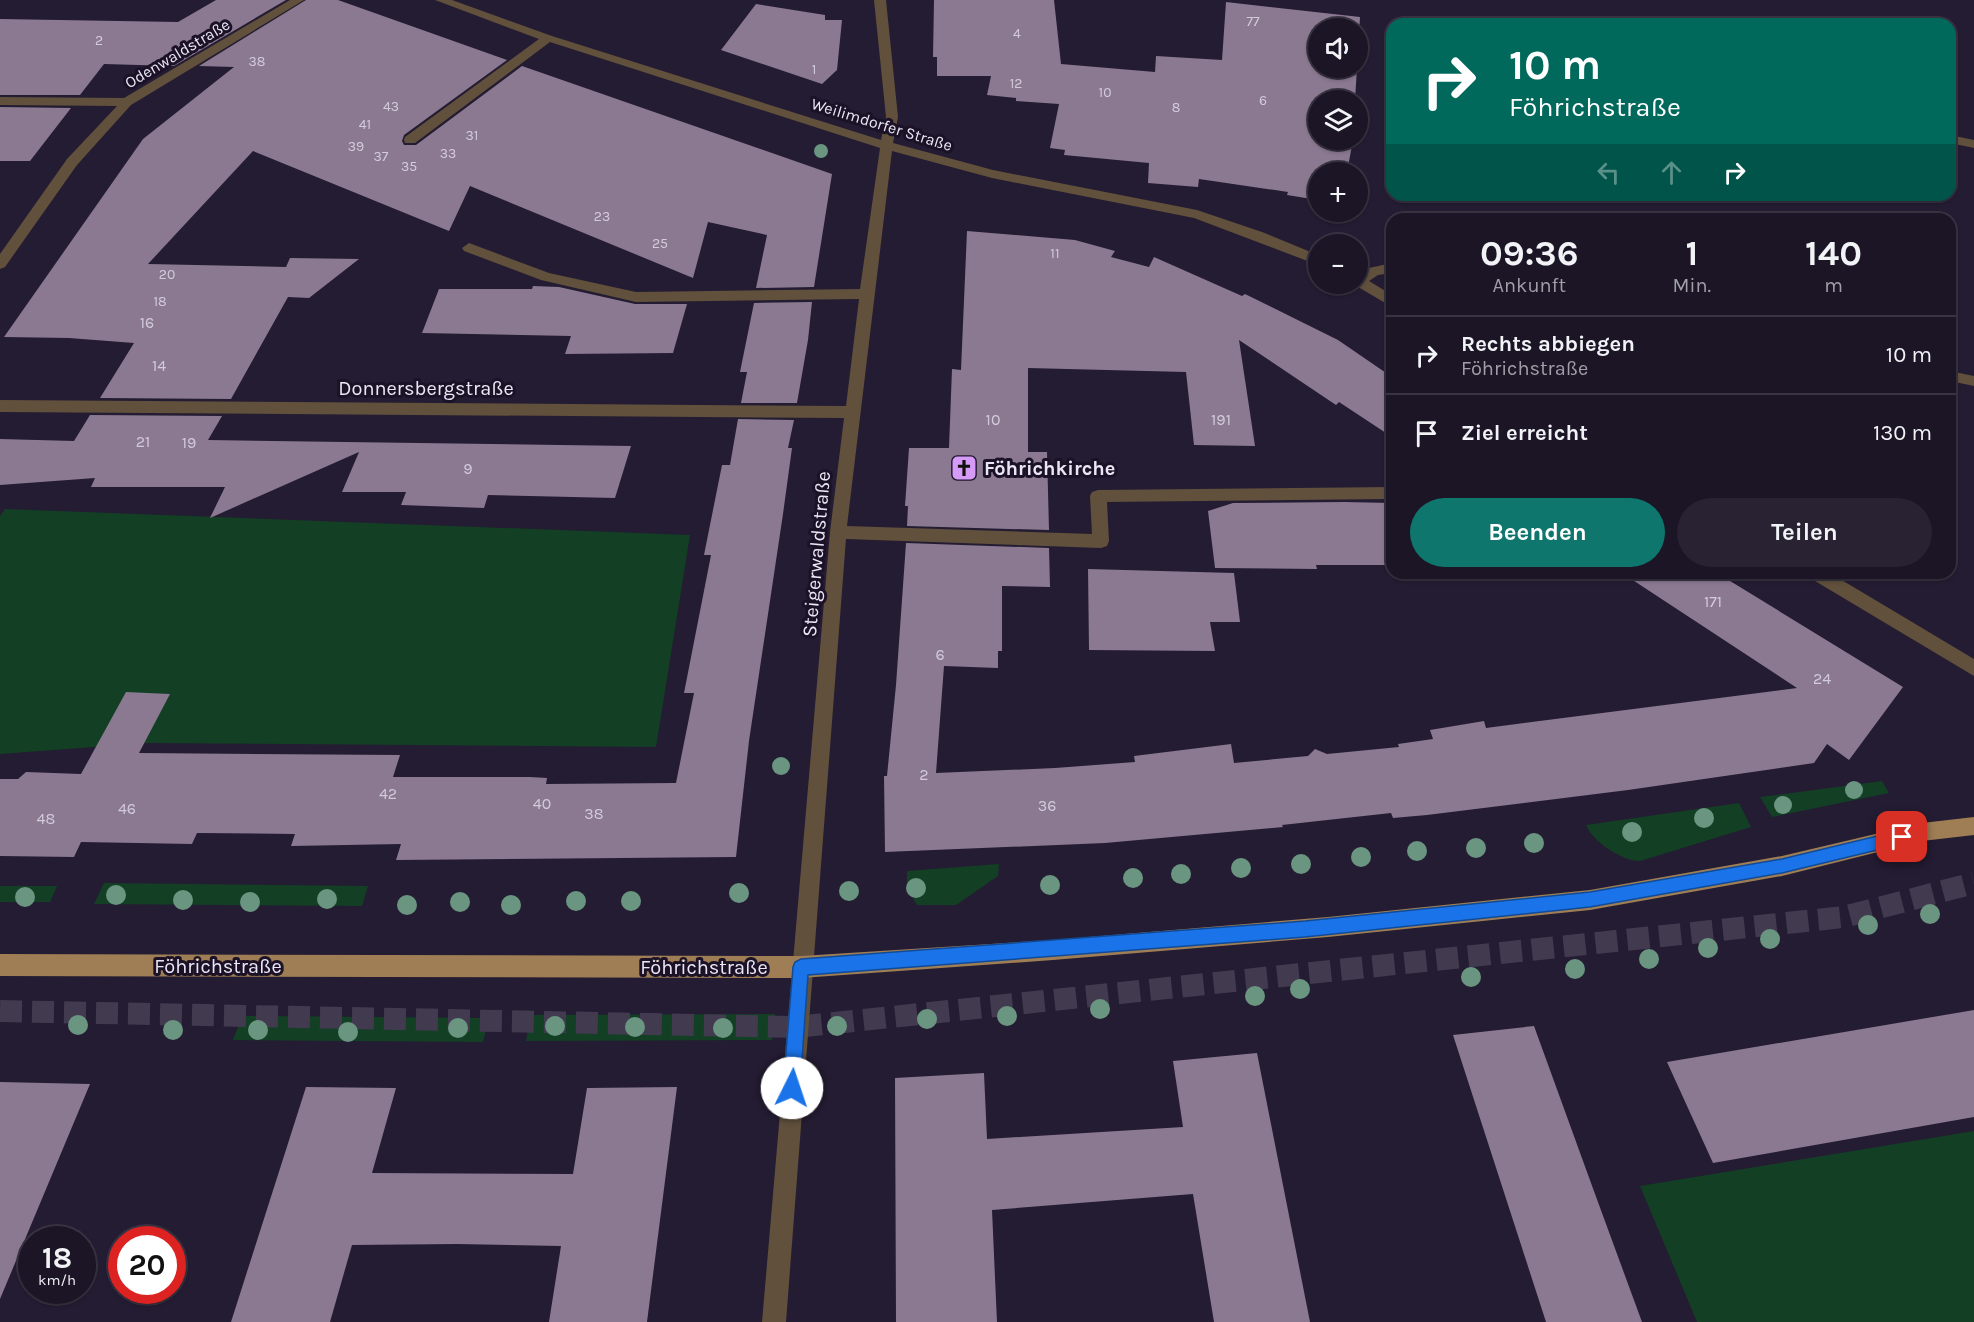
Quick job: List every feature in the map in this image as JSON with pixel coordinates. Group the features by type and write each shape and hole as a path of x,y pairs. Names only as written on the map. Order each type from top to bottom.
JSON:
{"main road":[{"name":"Föhrichstraße","path":"0,965 801,967 1317,928 1590,900 1782,866 1922,832 1974,825"}],"street":[{"name":"Odenwaldstraße","path":"0,264 72,162 127,102 298,0"},
{"name":"Weilimdorfer Straße","path":"441,0 548,38 888,146 992,174 1197,214 1308,256"},
{"name":"Steigerwaldstraße","path":"774,1322 838,531 882,169 888,146 891,117 879,0"},
{"path":"410,140 548,38"},
{"path":"0,101 127,102"},
{"path":"1956,140 1974,144"},
{"path":"469,248 546,277 636,297 866,294"},
{"path":"1368,275 1386,269"},
{"path":"1368,287 1386,298"},
{"path":"1956,377 1974,381"},
{"name":"Donnersbergstraße","path":"0,406 851,412"},
{"path":"838,531 1101,541 1098,496 1386,493"},
{"path":"1826,579 1974,669"}],"green space":[{"path":"5,509 690,535 656,747 148,743 0,754 0,516"},
{"path":"1882,781 1889,793 1772,817 1760,797"},
{"path":"1739,803 1751,827 1640,861 1625,858 1601,844 1586,825"},
{"path":"999,864 998,876 956,905 917,905 907,888 907,871"},
{"path":"104,883 368,886 362,906 94,904"},
{"path":"0,886 57,886 50,902 0,902"},
{"path":"775,1014 772,1040 526,1041 531,1015"},
{"path":"242,1016 489,1018 483,1042 233,1040"},
{"path":"1974,1131 1974,1322 1697,1322 1640,1186"}],"building":[{"path":"216,0 286,0 174,66 104,64 80,95 0,95 0,19 178,22"},
{"path":"306,0 338,0 507,60 404,135 402,141 404,145 416,145 522,66 832,174 814,287 756,288 767,235 708,222 693,278 470,186 449,231 253,151 148,264 286,267 290,258 359,259 309,298 288,297 231,399 100,398 134,343 69,338 4,337 143,139 234,67 199,66"},
{"path":"934,0 1054,0 1061,64 1155,72 1156,56 1222,60 1226,2 1360,17 1308,18 1308,78 1356,78 1356,90 1308,90 1308,150 1351,150 1349,162 1308,162 1308,198 1287,195 1288,192 1199,179 1198,187 1148,183 1149,163 1064,155 1065,150 1050,148 1059,104 1016,101 1016,98 987,95 991,76 937,76 937,57 933,57"},
{"path":"756,4 825,15 825,20 842,20 837,70 822,84 721,50"},
{"path":"0,107 71,108 30,161 0,161"},
{"path":"967,231 1075,240 1115,251 1111,257 1149,267 1154,257 1242,296 1245,294 1338,340 1386,373 1386,433 1339,402 1336,405 1239,340 1255,446 1194,445 1186,372 1028,368 1028,452 1047,452 1049,530 907,526 908,506 905,506 909,448 949,448 952,369 961,370"},
{"path":"533,286 559,287 635,304 687,304 673,353 565,354 571,336 422,333 439,289 532,289"},
{"path":"812,302 797,403 741,403 747,372 740,372 754,303"},
{"path":"90,415 222,416 208,440 631,446 615,498 488,495 484,508 401,505 406,492 342,492 359,452 210,518 225,487 91,487 95,478 0,485 0,439 74,441"},
{"path":"738,419 794,420 788,448 792,448 783,514 749,741 736,857 396,860 401,844 291,846 295,834 197,833 192,844 81,842 74,857 0,856 0,779 18,779 26,772 81,774 126,692 170,694 139,753 400,755 393,777 530,777 547,778 546,784 676,783 694,693 684,693 711,555 704,555 722,465 730,465"},
{"path":"1233,503 1386,503 1386,565 1316,565 1317,569 1215,568 1208,511"},
{"path":"906,543 1049,548 1050,587 1002,586 1002,651 998,651 998,668 944,666 936,773 1135,762 1134,756 1231,744 1234,763 1308,756 1315,749 1327,754 1399,747 1398,744 1433,739 1430,730 1484,721 1486,728 1797,688 1631,579 1727,579 1903,687 1849,760 1827,744 1814,763 1628,790 1427,815 1393,818 1391,813 1282,825 1283,827 1105,843 885,852 884,776 887,776"},
{"path":"1088,569 1234,573 1240,622 1210,622 1215,651 1089,650"},
{"path":"1974,1010 1974,1117 1713,1163 1667,1062"},
{"path":"1534,1026 1642,1322 1546,1322 1453,1035"},
{"path":"1257,1053 1310,1322 1214,1322 1193,1194 992,1210 997,1322 896,1322 895,1078 984,1073 987,1139 1183,1127 1173,1061"},
{"path":"0,1082 90,1084 31,1226 18,1226 18,1256 0,1299"},
{"path":"306,1087 396,1088 372,1173 573,1174 587,1088 677,1087 647,1322 549,1322 561,1246 457,1244 352,1245 330,1322 231,1322"}],"tunnel":[{"path":"0,1011 796,1027 1844,917 1974,883"}],"place":[{"name":"Föhrichkirche","path":"964,468"}],"route":[{"path":"792,1088 801,967 1053,950 1305,929 1590,900 1782,866 1902,837"}]}
